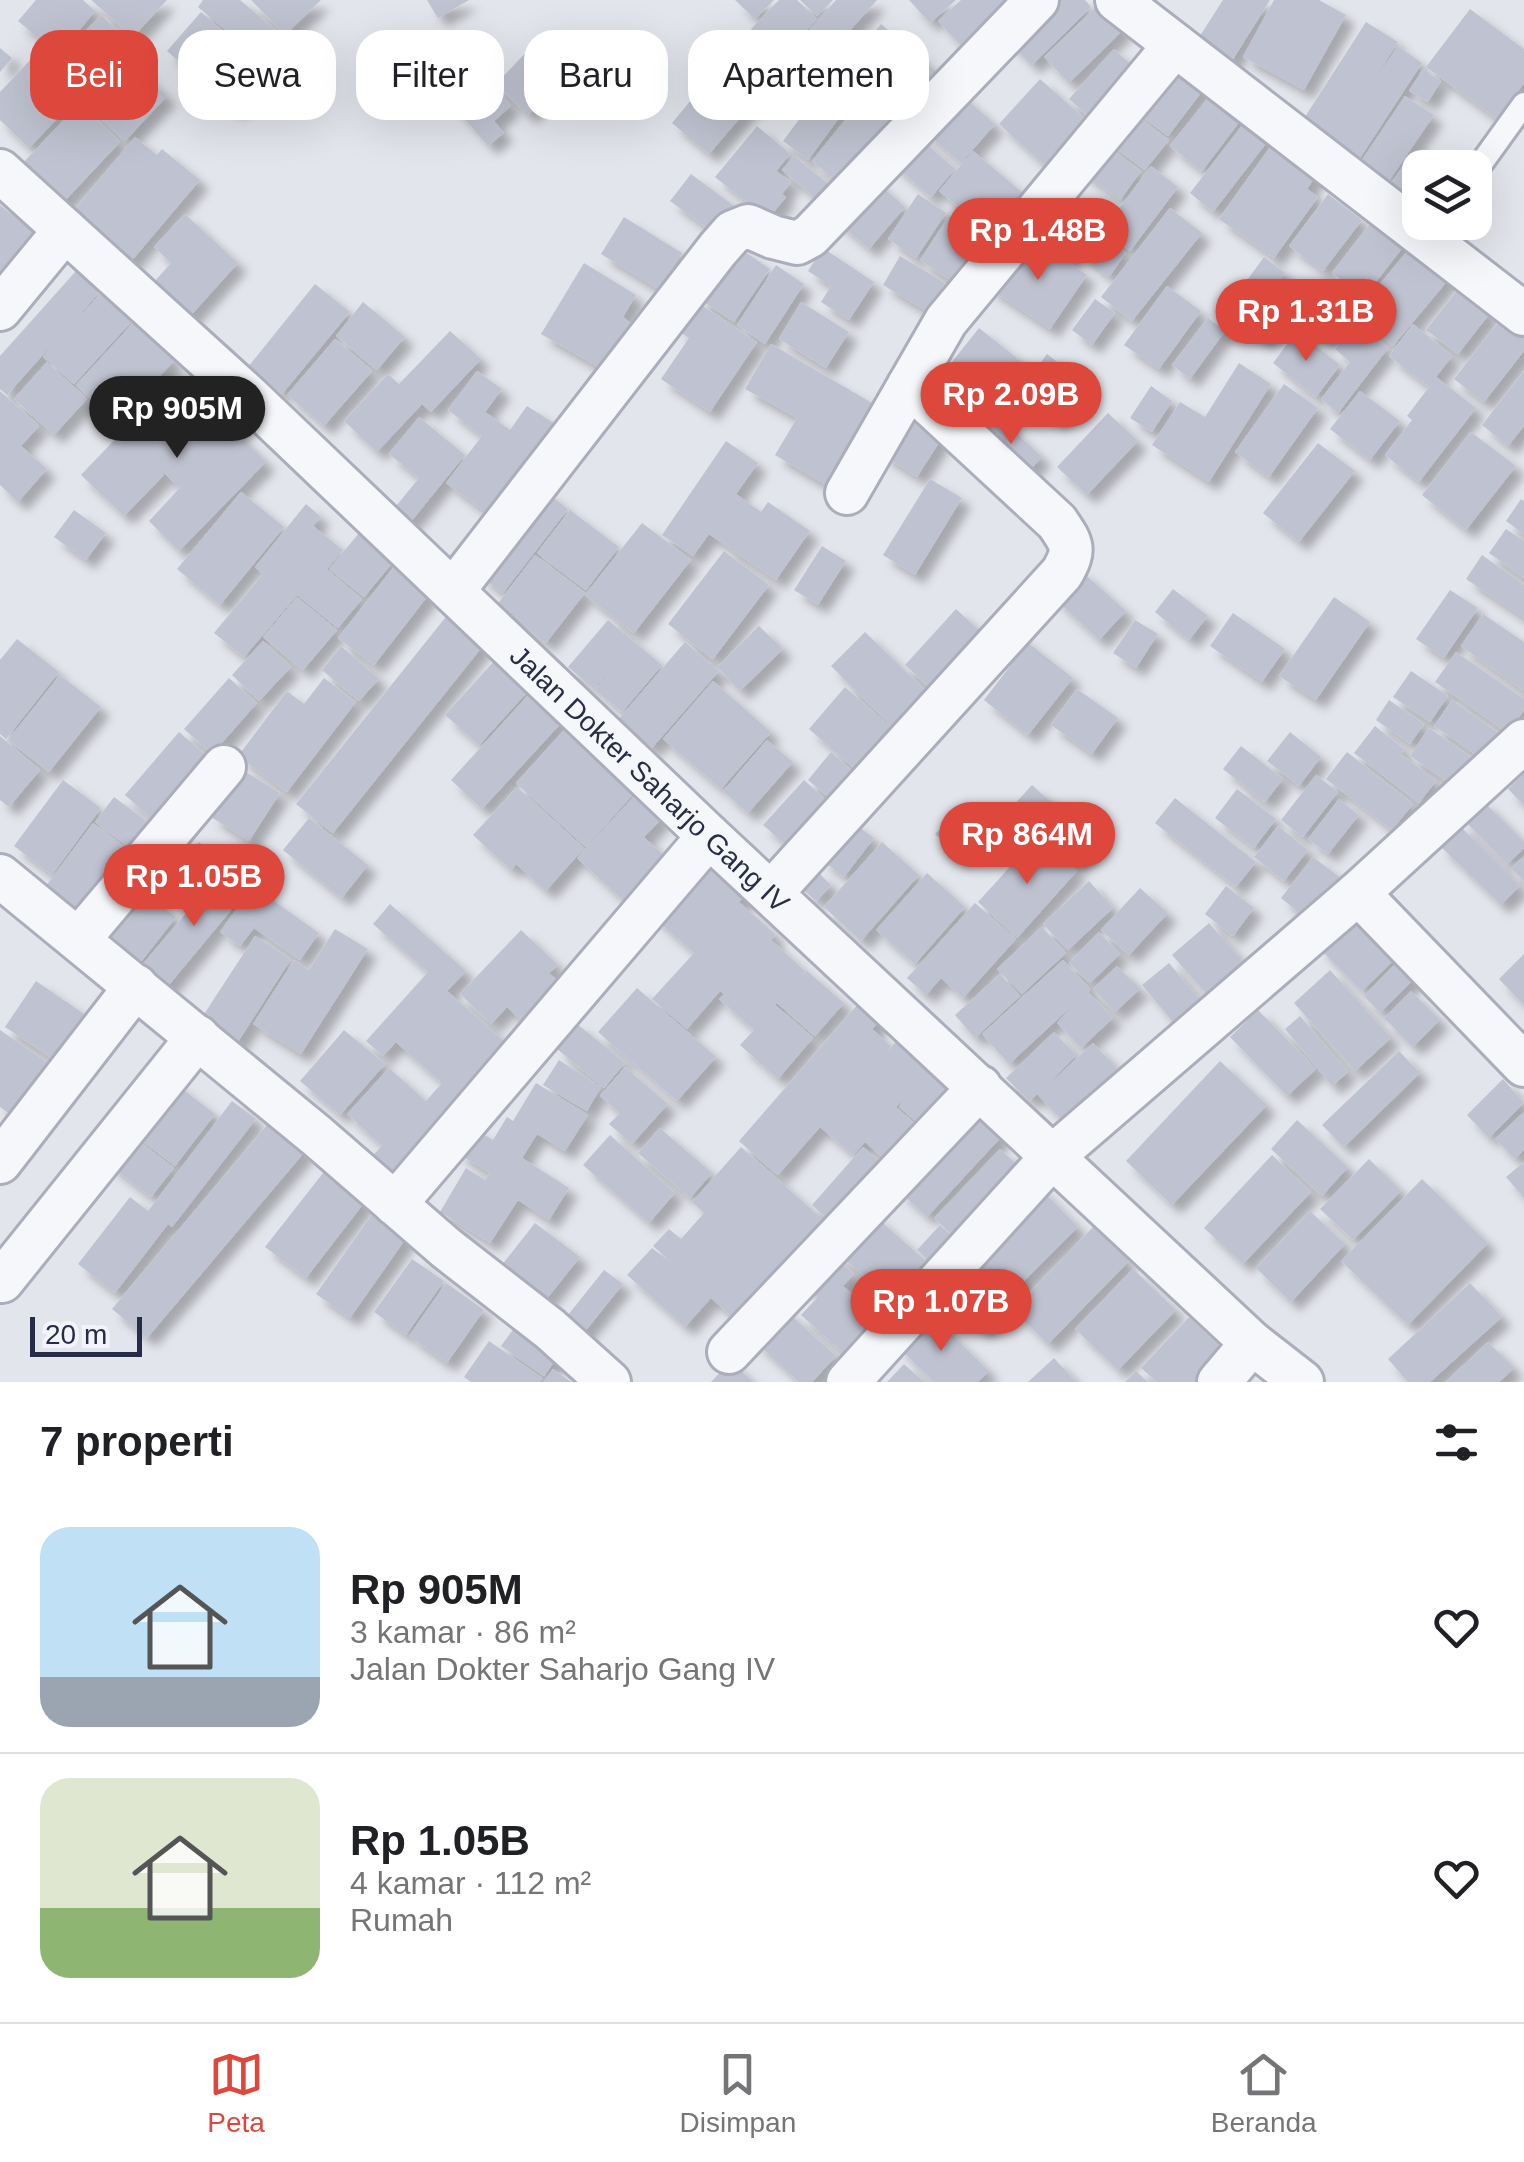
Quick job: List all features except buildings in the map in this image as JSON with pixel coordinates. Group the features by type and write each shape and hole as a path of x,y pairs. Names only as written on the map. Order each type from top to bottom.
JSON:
{"street":[{"path":"453,591 733,232 748,226 796,243 810,236 1037,0"},
{"path":"1117,0 1402,209"},
{"path":"847,493 946,321 1175,45"},
{"name":"Jalan Dokter Saharjo Gang IV","path":"0,171 248,396 709,836 1252,1343 1302,1382"},
{"path":"0,309 65,230"},
{"path":"1443,240 1524,314"},
{"path":"770,893 1062,573 1072,557 1071,542 1057,522 909,385"},
{"path":"848,1382 1053,1156 1358,892 1524,741"},
{"path":"79,939 224,767"},
{"path":"395,1204 709,836"},
{"path":"0,876 609,1382"},
{"path":"1358,892 1524,1065"},
{"path":"0,1162 136,986"},
{"path":"2,1281 198,1038"},
{"path":"728,1352 980,1086"},
{"path":"1219,1382 1252,1343"}],"lane":[{"path":"1491,150 1524,104"}]}
